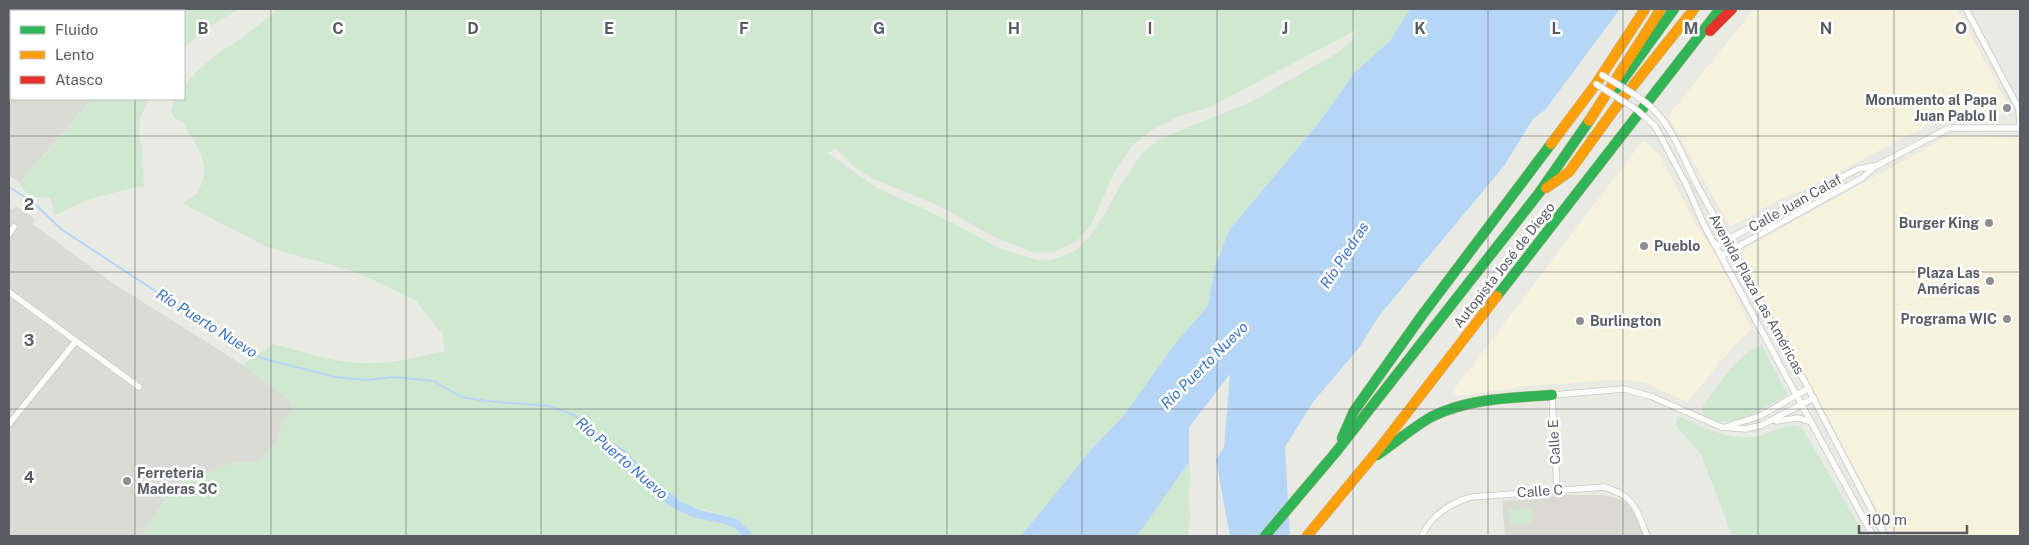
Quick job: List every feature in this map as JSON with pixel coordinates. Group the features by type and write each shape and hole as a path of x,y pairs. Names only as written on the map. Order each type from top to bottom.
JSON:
{"highway":[{"path":"1336,452 1354,411 1423,314 1599,80 1645,9"},
{"name":"Autopista José de Diego","path":"1265,536 1336,452 1539,193 1661,9"},
{"path":"1594,112 1627,76 1674,9"},
{"path":"1539,193 1568,172 1616,107 1694,9"},
{"name":"Autopista José de Diego","path":"1307,536 1371,458 1720,9"},
{"path":"1684,56 1732,9"},
{"path":"1371,458 1393,445 1422,423 1448,409 1474,403 1552,395"}],"street":[{"path":"1966,9 2020,109 2020,128"},
{"name":"Avenida Plaza Las Américas","path":"1599,80 1642,101 1658,114 1667,127 1732,250 1809,388 1885,536"},
{"name":"Avenida Plaza Las Américas","path":"1599,80 1654,126 1687,186 1721,256 1873,536"},
{"name":"Calle Juan Calaf","path":"1721,256 1862,178 1876,166 1949,128 2020,128"},
{"name":"Calle Juan Calaf","path":"1716,246 1848,174 1876,166"},
{"path":"9,234 14,227"},
{"path":"9,292 138,387"},
{"path":"9,424 76,341"},
{"path":"1721,427 1736,425 1760,416 1809,388"},
{"path":"1552,395 1624,389 1652,396 1721,427 1746,429 1794,418 1811,422"},
{"name":"Calle E","path":"1552,395 1557,490"},
{"path":"1766,423 1814,398"},
{"name":"Calle C","path":"1422,536 1436,516 1461,500 1484,495 1604,487 1618,490 1629,498 1637,508 1647,536"}],"shaded area":[{"path":"1754,9 1957,9 2008,105 2000,116 1947,115 1802,191 1780,199 1730,227 1668,116"},
{"path":"9,10 10,100 91,100 41,158 37,160 20,183 9,175"},
{"name":"Plaza Las Américas","path":"1950,135 2020,137 2020,536 1891,536 1742,257 1746,248"},
{"path":"1644,139 1660,156 1697,226 1717,257 1752,330 1737,342 1687,402 1647,384 1630,380 1527,386 1460,396 1452,392"},
{"path":"16,206 35,219 33,224 111,282 243,365 289,400 293,408 283,424 276,442 257,463 234,462 196,480 184,473 142,536 9,536 9,208 13,210"},
{"path":"1554,495 1601,495 1615,497 1626,503 1634,512 1644,536 1505,536 1502,501"}],"green space":[{"path":"9,9 238,9 199,34 185,47 185,10"},
{"path":"278,9 1410,9 1390,41 1355,72 1317,125 1230,229 1215,266 1208,306 1174,345 1125,414 1090,451 1021,536 752,536 740,522 681,501 659,485 626,451 611,450 647,487 667,503 690,516 732,527 742,536 142,536 166,498 185,473 196,480 203,474 234,462 257,463 276,442 283,424 293,408 289,400 243,365 273,344 327,358 360,363 392,362 445,351 443,335 415,300 356,272 267,247 182,203 198,193 204,176 204,167 201,154 183,122 175,119 171,112 174,100 185,100 185,85 195,73 218,53 242,38","holes":["1356,30 1352,40 1339,52 1249,103 1164,137 1143,152 1089,237 1076,250 1049,260 1037,260 1001,249 937,215 877,188 828,153 836,148 854,167 873,179 939,206 996,238 1032,252 1054,252 1077,241 1091,225 1116,169 1133,145 1152,130 1180,116 1210,107"]},
{"path":"91,100 149,100 140,118 139,131 144,188 139,186 90,199 55,215 50,198 29,194 22,188 20,183 37,160 42,158"},
{"path":"1762,345 1788,395 1742,420 1719,422 1705,417 1702,411 1703,406 1729,371 1744,356"},
{"path":"1678,416 1718,433 1738,437 1759,436 1793,425 1803,429 1865,536 1732,536 1701,454 1675,425"},
{"path":"1189,462 1191,486 1188,490 1190,514 1188,536 1137,536"},
{"path":"1531,508 1532,523 1510,525 1509,510"}],"water":[{"name":"Río Piedras","path":"1410,9 1620,9 1545,110 1533,119 1504,166 1379,316 1359,348 1313,402 1285,447 1290,536 1230,536 1216,460 1224,447 1230,374 1189,427 1189,462 1137,536 1021,536 1090,451 1125,414 1174,345 1208,306 1215,266 1230,229 1317,125 1355,72 1390,41"},
{"path":"599,435 626,451 648,475 680,501 700,510 737,519 750,531 752,536 742,536 738,531 726,524 690,516 676,509 640,482"}],"waterway":[{"name":"Río Puerto Nuevo","path":"9,187 34,203 61,229 213,329 261,358 335,377 367,380 394,377 434,381 461,397 549,406 574,415 601,437"}],"traffic: fast":[{"path":"1616,89 1674,9"},
{"path":"1497,296 1720,9"},
{"path":"1265,536 1336,452 1539,193 1589,121"},
{"path":"1342,438 1354,411 1423,314 1551,144"},
{"path":"1377,455 1424,421 1445,411 1475,402 1552,395"}],"traffic: slow":[{"path":"1551,144 1596,84 1645,9"},
{"path":"1589,121 1661,9"},
{"path":"1546,188 1569,172 1616,107 1694,9"},
{"path":"1307,536 1379,449 1497,296"}],"traffic: jam":[{"path":"1710,31 1732,9"}],"place":[{"name":"Monumento al Papa Juan Pablo II","path":"2007,108"},
{"name":"Burger King","path":"1989,223"},
{"name":"Pueblo","path":"1644,246"},
{"name":"Plaza Las Américas","path":"1990,281"},
{"name":"Programa WIC","path":"2007,319"},
{"name":"Burlington","path":"1580,321"},
{"name":"Ferreteria Maderas 3C","path":"127,481"}]}
